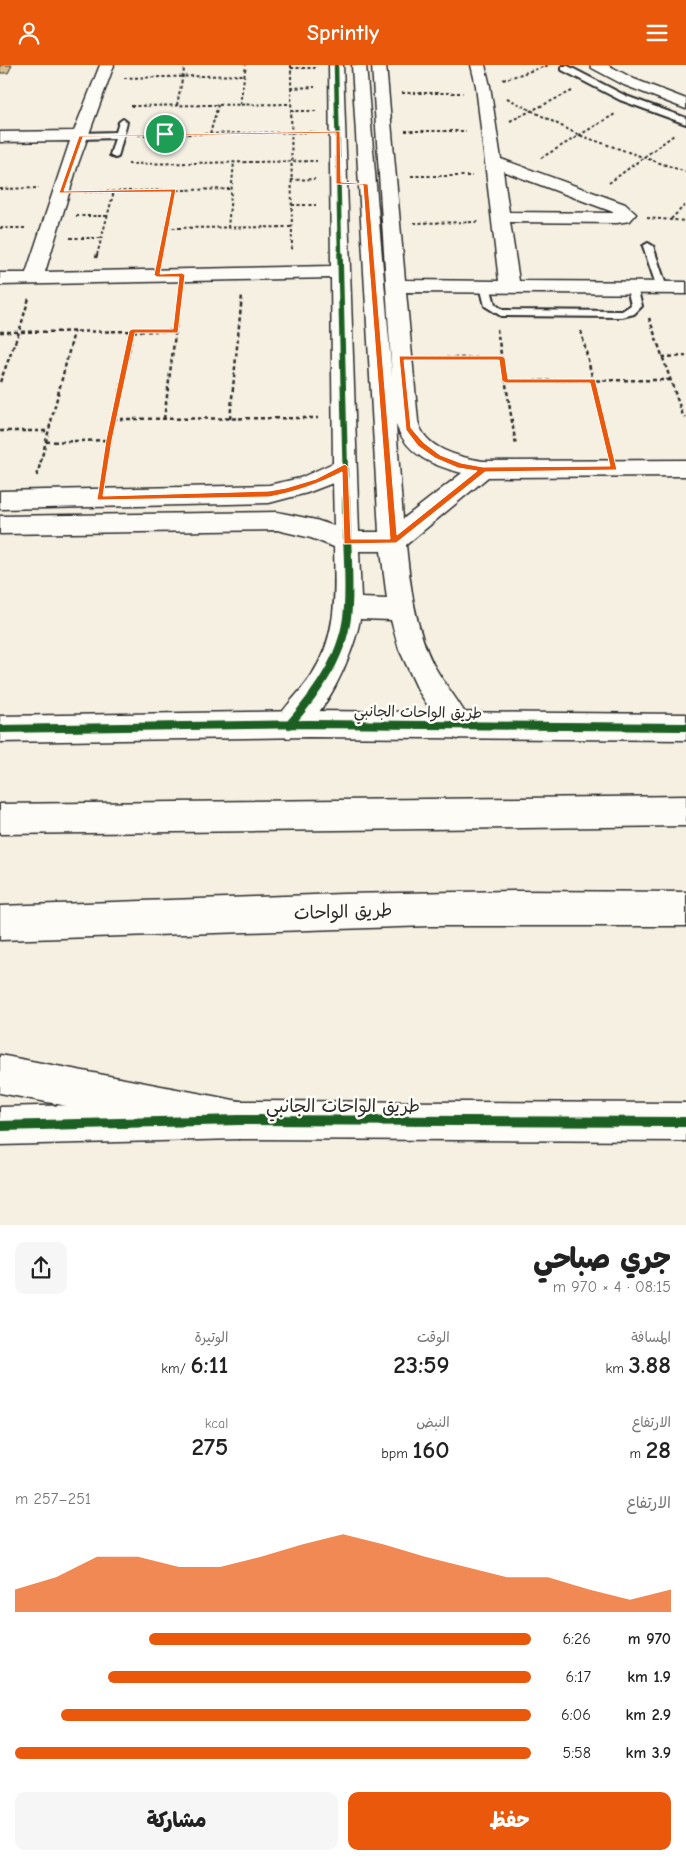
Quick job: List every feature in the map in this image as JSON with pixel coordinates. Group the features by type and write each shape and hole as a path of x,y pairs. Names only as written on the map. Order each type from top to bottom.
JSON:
{"main road":[{"path":"289,725 309,703 329,673 337,657 345,632 348,608 336,65"},
{"path":"359,65 366,184 394,541 402,610 409,639 421,667 436,697 457,726"},
{"path":"379,65 408,429 420,444 438,457 460,466 483,469 686,468"},
{"path":"478,65 484,89 510,287"},
{"path":"598,66 664,97 686,104"},
{"path":"34,278 62,190 105,72"},
{"path":"664,97 679,88"},
{"path":"0,137 81,136"},
{"path":"494,169 519,171 591,198 626,214 624,217 501,219"},
{"path":"339,184 366,184"},
{"path":"0,279 341,271"},
{"path":"396,286 686,288"},
{"path":"0,500 269,494 318,481 345,467"},
{"path":"0,525 277,521 316,529 347,542 394,541 483,469"},
{"path":"348,608 402,610"},
{"name":"طريق الواحات الجانبي","path":"0,729 289,725 686,727"},
{"path":"0,819 686,811"},
{"name":"طريق الواحات","path":"0,923 454,908 578,907 686,909"},
{"path":"0,1074 238,1120"},
{"name":"طريق الواحات الجانبي","path":"0,1126 238,1120 686,1122"}],"lane":[{"path":"576,74 598,66"},
{"path":"565,68 635,102 686,121"},
{"path":"115,155 123,122"},
{"path":"81,136 120,135"},
{"path":"648,246 662,288"},
{"path":"486,286 488,301 494,310 501,313 622,314 634,309 637,305 632,287"}],"path":[{"path":"177,105 185,65"},
{"path":"240,104 246,65"},
{"path":"291,65 292,273"},
{"path":"382,93 484,89 550,65"},
{"path":"105,72 183,77 244,75"},
{"path":"484,89 579,135 686,172"},
{"path":"519,171 635,102"},
{"path":"93,107 291,104"},
{"path":"210,134 218,105"},
{"path":"120,135 338,132"},
{"path":"591,198 641,158 678,132"},
{"path":"122,164 339,161"},
{"path":"228,228 234,162"},
{"path":"388,176 494,169"},
{"path":"0,189 114,191 231,189"},
{"path":"157,275 174,190"},
{"path":"90,277 114,191"},
{"path":"671,220 686,204"},
{"path":"53,217 108,215"},
{"path":"624,217 686,221"},
{"path":"391,223 501,219"},
{"path":"167,228 293,227"},
{"path":"47,239 102,239"},
{"path":"230,419 244,273"},
{"path":"164,419 182,275"},
{"path":"0,382 19,332 34,278"},
{"path":"634,309 644,313 648,318 682,413 686,418"},
{"path":"494,310 519,469"},
{"path":"576,313 614,468"},
{"path":"99,499 113,419 132,331"},
{"path":"0,332 176,331"},
{"path":"31,500 74,332"},
{"path":"662,357 686,356"},
{"path":"401,358 502,358"},
{"path":"506,381 670,381"},
{"path":"113,419 344,418"},
{"path":"0,431 49,431"},
{"path":"46,442 109,440"}],"building":[{"path":"0,65 12,65 8,73 0,73"}],"cycle path":[{"path":"289,725 312,698 329,672 341,643 348,608 336,65"},
{"path":"0,729 309,724 686,727"},
{"path":"0,1126 239,1120 686,1122"}],"route":[{"path":"165,134 81,136 61,192 174,190 157,275 182,275 176,331 132,331 109,440 99,499 269,494 318,481 345,467 347,542 394,541 483,469 614,468 593,381 506,381 502,358 401,358 408,429 420,444 438,457 460,466 483,469 438,505 394,541 366,184 339,184 338,132 165,134"}]}
